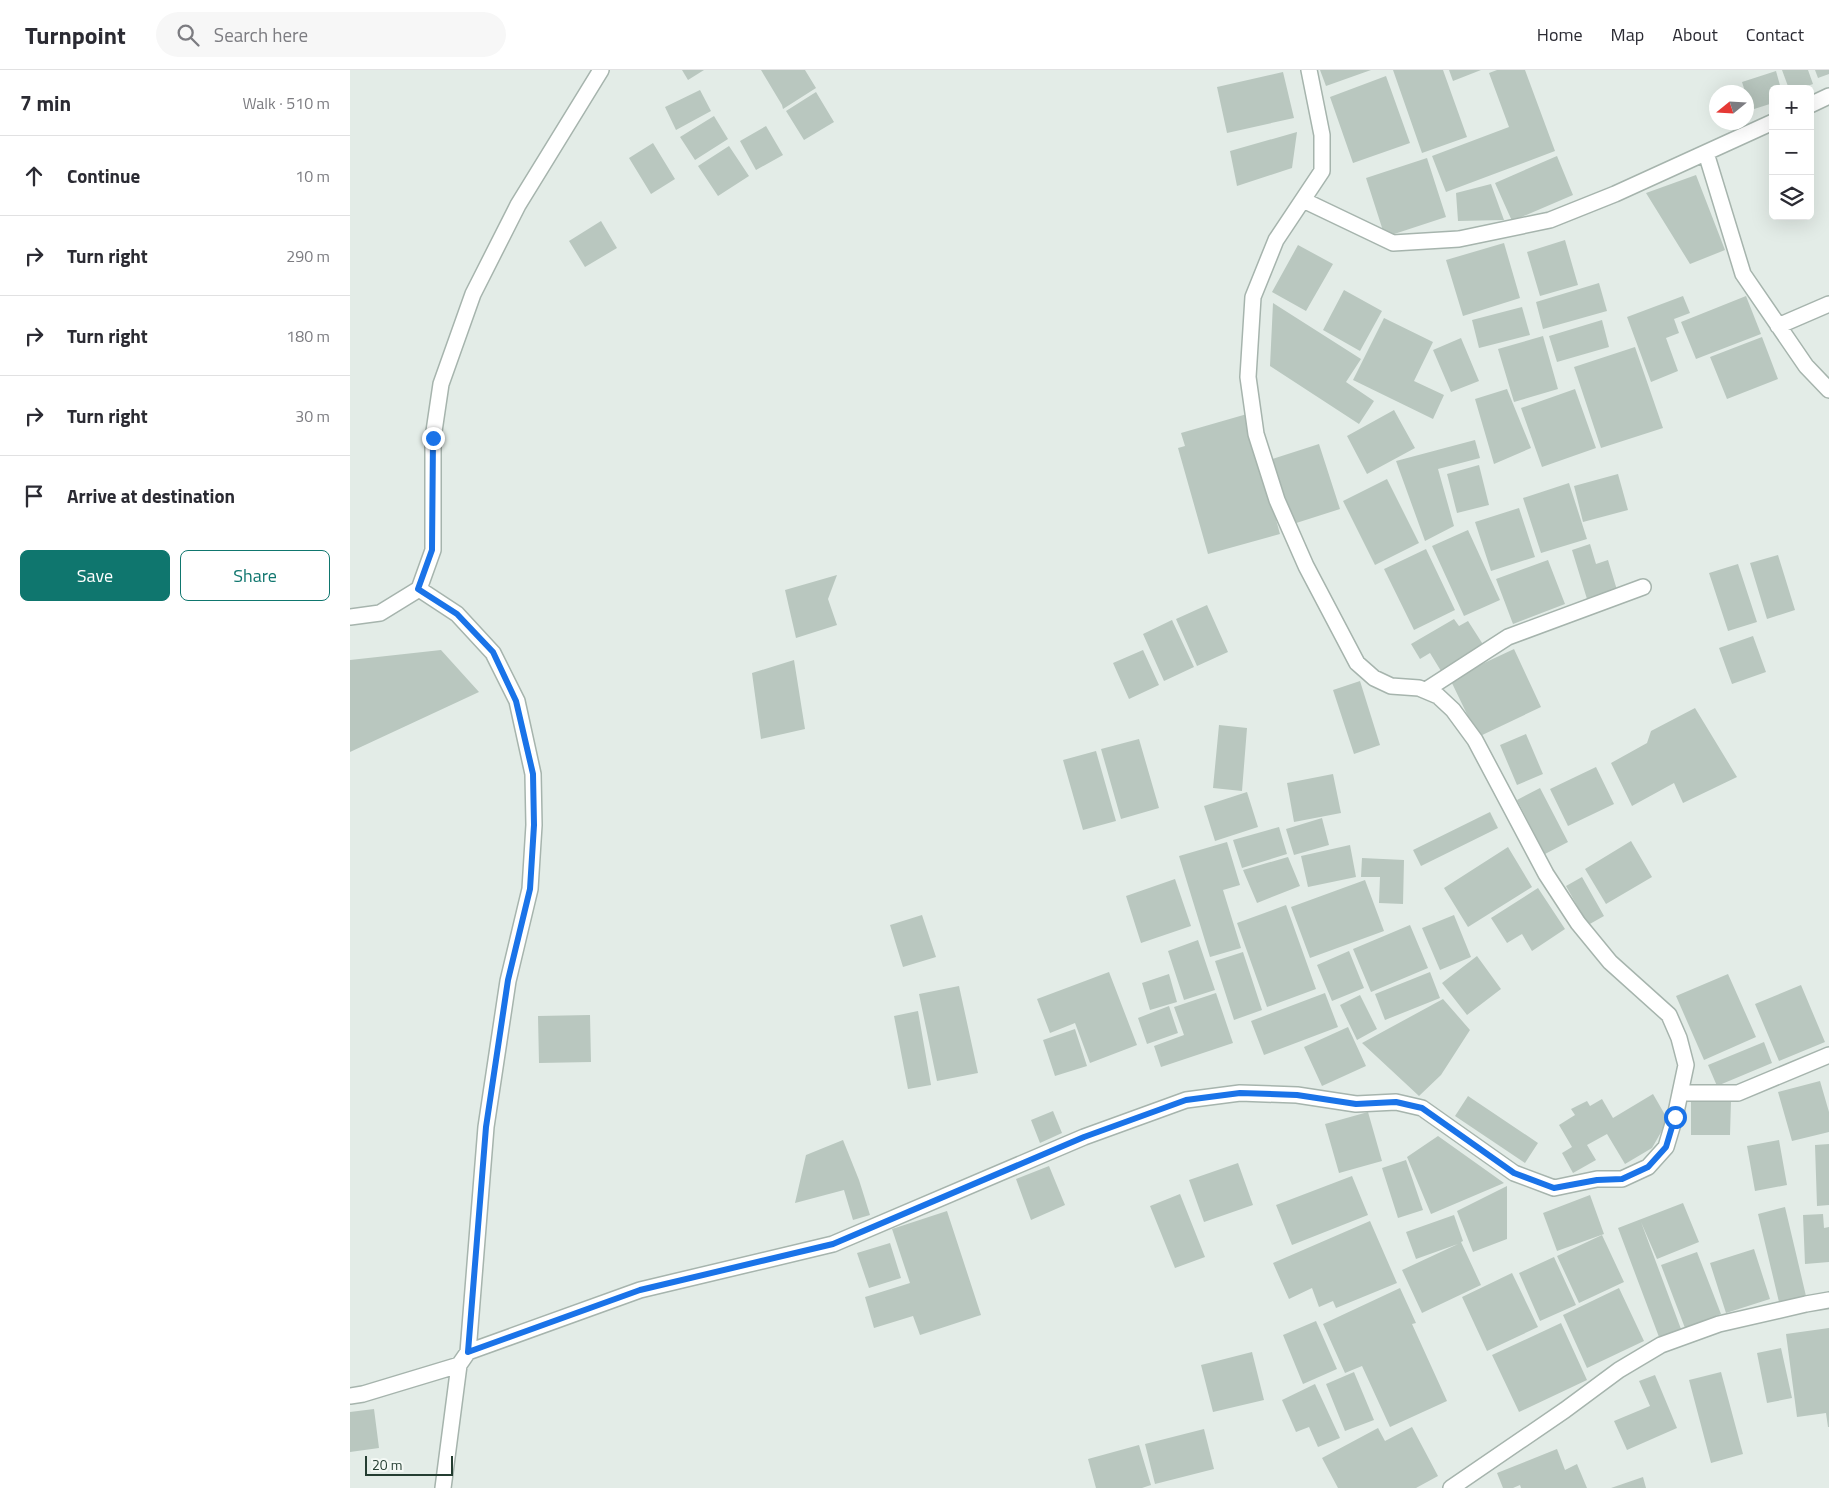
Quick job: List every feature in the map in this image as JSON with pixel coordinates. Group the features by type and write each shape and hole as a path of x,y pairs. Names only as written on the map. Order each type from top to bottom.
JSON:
{"street":[{"path":"350,617 380,613 418,589 432,550 433,438 441,384 473,294 518,205 601,70"},
{"path":"468,1352 640,1290 833,1244 1084,1137 1186,1100 1240,1093 1297,1095 1356,1104 1396,1102 1422,1108 1514,1173 1554,1188 1597,1180 1622,1179 1648,1167 1666,1147 1675,1117 1686,1065 1679,1038 1669,1015 1610,962 1578,923 1546,874 1475,740 1453,710 1438,696 1426,690 1391,686 1374,678 1357,663 1306,566 1277,500 1256,434 1248,377 1253,297 1276,240 1322,171 1322,135 1309,70"},
{"path":"1814,102 1829,96"},
{"path":"1303,200 1393,243 1459,240 1550,220 1615,194 1769,124"},
{"path":"1706,153 1743,274 1806,366 1829,390"},
{"path":"1778,326 1829,304"},
{"path":"1426,690 1508,637 1643,587"},
{"path":"418,589 457,614 493,652 516,701 533,774 534,825 530,889 508,980 486,1127 468,1352 459,1365 443,1488"},
{"path":"1680,1093 1738,1093 1829,1055"},
{"path":"1451,1488 1565,1410 1619,1370 1661,1345 1719,1324 1829,1300"},
{"path":"350,1396 363,1394 459,1365"}],"building":[{"path":"682,70 704,70 688,80"},
{"path":"761,70 805,70 816,88 783,109"},
{"path":"1320,70 1371,70 1326,86"},
{"path":"1393,70 1443,70 1467,137 1422,153"},
{"path":"1449,70 1481,70 1453,81"},
{"path":"1497,70 1525,70 1555,151 1446,192 1432,156 1509,127 1489,73"},
{"path":"1782,70 1808,70 1813,84 1810,85 1788,85"},
{"path":"1815,70 1829,70 1829,74 1818,78"},
{"path":"1776,71 1780,85 1769,85 1769,104 1754,109 1754,85 1743,85 1742,82"},
{"path":"1283,72 1294,118 1227,133 1217,87"},
{"path":"1386,76 1410,143 1353,163 1330,97"},
{"path":"700,90 711,111 676,130 665,107"},
{"path":"816,92 834,122 804,140 786,111"},
{"path":"714,116 728,139 695,160 680,137"},
{"path":"766,126 783,155 756,170 740,141"},
{"path":"1297,132 1292,168 1237,186 1230,151"},
{"path":"653,143 675,179 651,194 629,158"},
{"path":"729,146 749,176 718,196 698,166"},
{"path":"1557,156 1573,195 1512,221 1495,183"},
{"path":"1427,158 1446,217 1385,237 1366,178"},
{"path":"1696,175 1725,250 1690,264 1646,193"},
{"path":"1491,184 1504,220 1458,221 1456,193"},
{"path":"601,221 617,248 585,267 569,241"},
{"path":"1565,240 1578,285 1540,296 1527,252"},
{"path":"1504,243 1520,298 1463,316 1446,260"},
{"path":"1298,245 1333,264 1306,311 1272,292"},
{"path":"1599,283 1607,311 1543,329 1536,302"},
{"path":"1344,290 1382,311 1360,351 1323,330"},
{"path":"1683,296 1690,313 1674,319 1679,333 1666,338 1678,371 1651,382 1627,317"},
{"path":"1746,296 1761,334 1696,359 1681,322"},
{"path":"1273,303 1361,359 1346,382 1374,401 1359,424 1270,366"},
{"path":"1522,307 1530,335 1479,348 1472,320"},
{"path":"1384,318 1433,342 1414,381 1444,395 1433,419 1353,380"},
{"path":"1602,320 1609,347 1557,362 1549,336"},
{"path":"1543,336 1558,389 1514,402 1498,349"},
{"path":"1762,337 1778,379 1727,399 1710,357"},
{"path":"1461,338 1479,381 1451,392 1433,350"},
{"path":"1635,347 1663,428 1601,448 1574,367"},
{"path":"1507,389 1531,448 1494,464 1475,399"},
{"path":"1575,389 1596,448 1542,467 1521,408"},
{"path":"1394,410 1415,448 1367,474 1347,436"},
{"path":"1247,414 1280,534 1208,554 1178,448 1185,446 1181,433"},
{"path":"1475,440 1480,458 1438,469 1454,526 1425,541 1396,461"},
{"path":"1319,444 1340,509 1290,525 1269,460"},
{"path":"1479,465 1489,505 1457,513 1447,474"},
{"path":"1618,474 1628,510 1583,522 1574,486"},
{"path":"1387,479 1419,543 1375,565 1343,501"},
{"path":"1569,483 1587,539 1541,553 1523,498"},
{"path":"1519,508 1535,557 1491,571 1475,522"},
{"path":"1468,530 1500,600 1464,616 1432,546"},
{"path":"1590,544 1596,564 1608,560 1617,590 1587,599 1572,550"},
{"path":"1426,549 1455,610 1414,630 1384,569"},
{"path":"1778,555 1795,610 1767,619 1750,563"},
{"path":"1548,560 1565,604 1513,624 1496,579"},
{"path":"1738,564 1757,622 1728,631 1709,573"},
{"path":"837,575 828,599 837,625 796,638 785,590"},
{"path":"1207,605 1228,652 1197,666 1176,619"},
{"path":"1454,619 1459,626 1468,621 1484,646 1441,671 1430,653 1420,659 1411,644"},
{"path":"1172,620 1194,667 1164,681 1143,634"},
{"path":"1753,636 1766,672 1732,684 1719,648"},
{"path":"1514,649 1541,707 1478,737 1450,679"},
{"path":"441,650 479,692 350,752 350,660"},
{"path":"1143,650 1159,685 1129,699 1113,663"},
{"path":"794,660 805,729 761,739 752,673"},
{"path":"1360,681 1380,745 1354,754 1333,690"},
{"path":"1695,708 1737,777 1683,803 1674,783 1632,806 1611,763 1647,743 1651,731"},
{"path":"1219,725 1247,728 1242,791 1213,788"},
{"path":"1526,734 1543,774 1517,785 1500,745"},
{"path":"1139,739 1159,808 1121,819 1101,749"},
{"path":"1096,751 1116,821 1083,830 1063,760"},
{"path":"1596,767 1614,804 1568,826 1550,789"},
{"path":"1333,774 1341,813 1294,822 1287,783"},
{"path":"1540,788 1568,842 1545,854 1517,800"},
{"path":"1247,792 1258,827 1215,841 1204,806"},
{"path":"1490,812 1498,828 1421,866 1413,850"},
{"path":"1322,818 1329,845 1294,855 1286,829"},
{"path":"1279,827 1287,854 1242,868 1233,840"},
{"path":"1631,841 1652,877 1606,904 1585,869"},
{"path":"1227,842 1240,885 1223,890 1241,948 1210,957 1179,856"},
{"path":"1350,845 1356,877 1308,887 1301,856"},
{"path":"1508,847 1532,887 1468,927 1444,888"},
{"path":"1288,857 1300,886 1257,903 1243,870"},
{"path":"1362,858 1404,860 1403,904 1379,903 1380,877 1361,877"},
{"path":"1582,877 1604,916 1588,925 1566,886"},
{"path":"1175,879 1191,926 1141,943 1126,896"},
{"path":"1365,880 1384,931 1310,958 1291,907"},
{"path":"1538,888 1565,929 1532,951 1522,934 1507,943 1491,918"},
{"path":"1286,905 1316,989 1267,1007 1237,923"},
{"path":"922,915 936,957 903,967 890,925"},
{"path":"1454,915 1471,957 1440,970 1422,928"},
{"path":"1410,925 1428,968 1371,992 1353,949"},
{"path":"1198,940 1215,990 1184,1000 1168,951"},
{"path":"1349,951 1364,988 1332,1001 1317,965"},
{"path":"1243,952 1262,1010 1234,1020 1215,961"},
{"path":"1477,956 1501,989 1467,1015 1442,983"},
{"path":"1109,972 1137,1045 1090,1063 1075,1023 1050,1033 1037,999"},
{"path":"1430,972 1440,998 1385,1020 1375,994"},
{"path":"1169,974 1177,1002 1150,1010 1142,983"},
{"path":"1728,974 1756,1037 1704,1060 1676,996"},
{"path":"1801,985 1825,1042 1779,1061 1755,1004"},
{"path":"959,986 978,1073 937,1081 919,994"},
{"path":"1216,993 1233,1043 1161,1067 1154,1046 1184,1035 1174,1007"},
{"path":"1325,993 1338,1027 1264,1055 1251,1021"},
{"path":"1360,995 1377,1029 1357,1040 1340,1005"},
{"path":"1443,999 1470,1030 1441,1075 1419,1096 1362,1043"},
{"path":"1169,1006 1178,1033 1147,1044 1138,1018"},
{"path":"918,1011 931,1085 908,1089 894,1016"},
{"path":"590,1015 591,1062 539,1063 538,1016"},
{"path":"1348,1027 1366,1066 1322,1086 1304,1047"},
{"path":"1075,1029 1087,1066 1055,1076 1043,1040"},
{"path":"1764,1042 1772,1063 1717,1086 1708,1065"},
{"path":"1820,1081 1829,1112 1829,1132 1792,1141 1778,1092"},
{"path":"1653,1094 1668,1120 1652,1148 1625,1164 1607,1134 1587,1145 1596,1160 1573,1173 1562,1153 1572,1147 1559,1125 1575,1115 1571,1109 1587,1101 1590,1106 1602,1099 1613,1118"},
{"path":"1468,1096 1538,1143 1525,1163 1455,1116"},
{"path":"1691,1100 1731,1101 1730,1135 1691,1135"},
{"path":"1053,1111 1062,1133 1040,1143 1031,1120"},
{"path":"1368,1112 1382,1161 1339,1173 1325,1124"},
{"path":"1438,1136 1504,1183 1431,1214 1407,1157"},
{"path":"843,1140 859,1180 870,1215 853,1220 844,1190 795,1203 806,1155"},
{"path":"1779,1140 1787,1185 1755,1191 1747,1146"},
{"path":"1829,1144 1829,1205 1817,1206 1815,1145"},
{"path":"1406,1160 1423,1210 1398,1218 1382,1168"},
{"path":"1238,1163 1253,1205 1204,1222 1189,1180"},
{"path":"1049,1166 1065,1205 1031,1220 1016,1179"},
{"path":"1352,1176 1368,1215 1292,1245 1276,1205"},
{"path":"1507,1186 1507,1239 1473,1252 1457,1211"},
{"path":"1180,1194 1205,1257 1175,1268 1150,1206"},
{"path":"1590,1195 1604,1234 1557,1251 1543,1213"},
{"path":"1683,1203 1699,1242 1657,1259 1641,1222 1681,1329 1659,1337 1618,1228"},
{"path":"1785,1207 1806,1296 1779,1302 1758,1214"},
{"path":"947,1211 981,1315 920,1335 913,1316 874,1328 865,1297 910,1283 892,1229"},
{"path":"1823,1214 1824,1228 1829,1227 1829,1262 1805,1264 1803,1215"},
{"path":"1454,1215 1463,1241 1461,1242 1481,1285 1422,1313 1402,1270 1458,1244 1416,1259 1406,1232"},
{"path":"1370,1221 1397,1283 1336,1308 1333,1301 1319,1307 1312,1288 1289,1299 1273,1263"},
{"path":"1602,1235 1624,1282 1579,1303 1557,1256"},
{"path":"890,1243 901,1278 869,1288 857,1253"},
{"path":"1754,1249 1770,1299 1726,1313 1710,1263"},
{"path":"1697,1252 1721,1314 1685,1328 1661,1265"},
{"path":"1554,1257 1576,1305 1540,1321 1519,1273"},
{"path":"1512,1273 1538,1327 1487,1351 1462,1297"},
{"path":"1400,1288 1416,1323 1412,1324 1447,1401 1390,1427 1362,1366 1345,1373 1323,1324"},
{"path":"1619,1288 1644,1341 1587,1368 1563,1315"},
{"path":"1316,1321 1337,1369 1303,1384 1283,1335"},
{"path":"1561,1323 1587,1380 1519,1412 1492,1355"},
{"path":"1829,1328 1828,1427 1826,1413 1797,1417 1786,1334"},
{"path":"1781,1348 1792,1398 1767,1403 1757,1353"},
{"path":"1252,1352 1264,1400 1213,1412 1201,1365"},
{"path":"1354,1372 1374,1420 1345,1431 1326,1384"},
{"path":"1721,1372 1743,1454 1711,1463 1689,1380"},
{"path":"1655,1375 1677,1428 1627,1450 1614,1421 1650,1406 1639,1381"},
{"path":"1315,1384 1340,1438 1318,1447 1309,1427 1296,1432 1282,1400"},
{"path":"374,1409 379,1448 350,1452 350,1412"},
{"path":"1412,1427 1438,1476 1416,1488 1338,1488 1322,1458 1378,1428 1385,1441"},
{"path":"1204,1429 1214,1469 1155,1484 1145,1444"},
{"path":"1139,1445 1151,1485 1142,1488 1096,1488 1088,1459"},
{"path":"1557,1449 1565,1470 1577,1464 1587,1488 1521,1488 1520,1485 1513,1488 1503,1488 1497,1473"},
{"path":"1643,1477 1646,1488 1611,1488"}],"route":[{"path":"433,438 432,550 418,589 457,614 493,652 516,701 533,774 534,825 530,889 508,980 486,1127 468,1352 640,1290 833,1244 1084,1137 1186,1100 1240,1093 1297,1095 1356,1104 1396,1102 1422,1108 1514,1173 1554,1188 1597,1180 1622,1179 1648,1167 1666,1147 1675,1117"}]}
